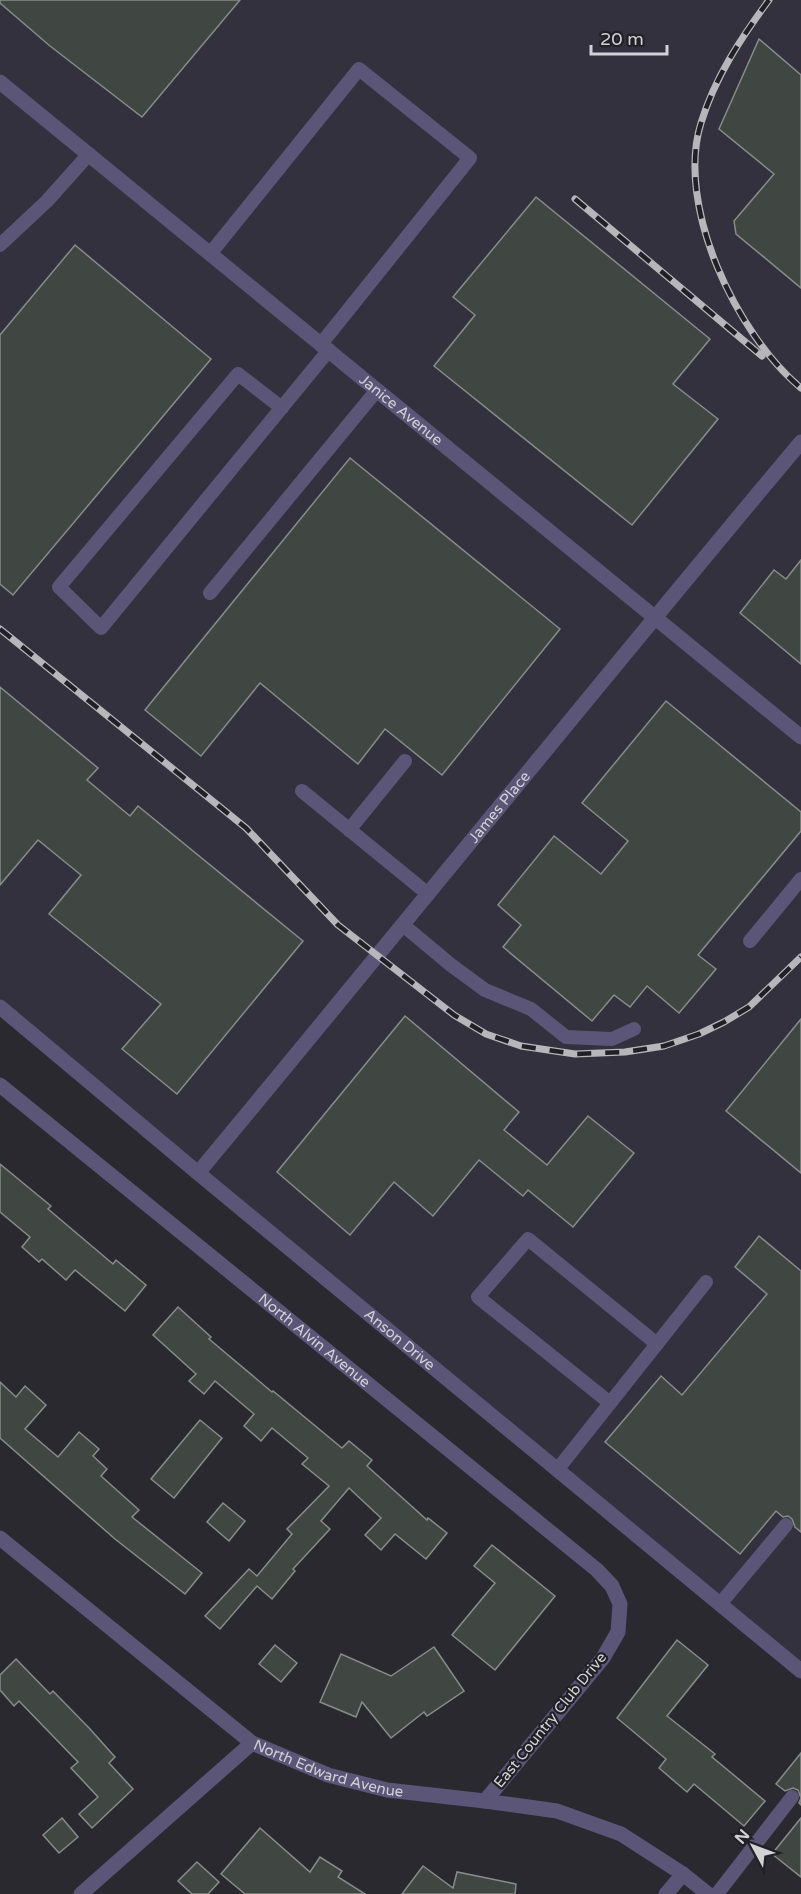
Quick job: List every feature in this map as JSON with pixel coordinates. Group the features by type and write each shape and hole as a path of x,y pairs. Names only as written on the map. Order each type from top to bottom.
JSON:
{"street":[{"name":"Janice Avenue","path":"0,82 801,737"},
{"name":"James Place","path":"198,1173 801,441"},
{"name":"Anson Drive","path":"0,1007 801,1671"},
{"name":"North Alvin Avenue","path":"0,1085 597,1570 612,1587 620,1604"},
{"name":"North Edward Avenue","path":"0,1538 252,1743 328,1775 377,1788 557,1811 621,1834 683,1874 708,1894"},
{"name":"East Country Club Drive","path":"485,1800 603,1658 618,1632 620,1604"},
{"path":"81,1894 252,1743"},
{"path":"666,1894 683,1874"}],"lane":[{"path":"210,254 359,69 470,158 325,347 282,408 101,628 59,587 238,374 282,408"},
{"path":"0,245 47,201 89,154"},
{"path":"210,593 377,390"},
{"path":"349,830 405,761"},
{"path":"302,791 428,894"},
{"path":"750,941 801,879"},
{"path":"403,925 485,990 531,1009 566,1036 612,1040 634,1029"},
{"path":"610,1403 478,1297 528,1239 657,1344"},
{"path":"557,1470 706,1282"},
{"path":"720,1604 786,1525"},
{"path":"717,1894 792,1797"}],"shaded area":[{"path":"0,0 801,0 801,1672 0,1007"}],"building":[{"path":"0,0 240,0 142,117 50,46 0,3"},
{"path":"759,39 801,75 801,288 736,234 734,221 774,174 719,129"},
{"path":"536,197 710,339 673,384 718,419 632,525 434,366 475,315 453,297"},
{"path":"75,245 211,359 13,595 0,584 0,335"},
{"path":"350,458 560,629 442,775 385,729 358,764 260,683 201,756 145,710"},
{"path":"801,560 801,664 740,613 774,570 786,579"},
{"path":"0,687 98,768 87,780 130,816 138,806 303,941 177,1094 122,1049 161,1004 49,914 81,875 38,840 0,885"},
{"path":"666,701 801,812 801,831 698,955 716,969 679,1013 647,986 630,1007 614,995 592,1021 503,947 521,925 498,905 554,836 601,874 628,841 582,803"},
{"path":"405,1016 519,1112 504,1130 547,1165 588,1116 634,1153 573,1227 528,1190 523,1196 479,1160 433,1216 394,1182 350,1235 277,1172"},
{"path":"801,1019 801,1173 726,1111"},
{"path":"0,1164 51,1206 48,1209 113,1264 116,1260 146,1285 125,1311 75,1270 66,1280 42,1259 39,1262 22,1247 30,1237 0,1212"},
{"path":"759,1236 801,1271 801,1532 795,1527 792,1519 788,1516 783,1517 776,1511 740,1554 605,1442 661,1376 682,1395 767,1294 735,1267"},
{"path":"178,1307 211,1337 209,1339 342,1448 349,1441 372,1460 367,1466 427,1520 428,1518 447,1533 426,1559 395,1534 381,1550 365,1535 381,1518 349,1488 321,1521 330,1529 293,1569 295,1571 272,1599 257,1586 220,1629 205,1616 249,1569 257,1576 292,1534 287,1529 329,1486 302,1464 308,1458 272,1428 261,1441 244,1426 254,1414 215,1381 204,1394 189,1381 196,1374 153,1335"},
{"path":"0,1382 16,1397 25,1386 46,1405 25,1429 58,1457 79,1432 99,1449 93,1456 107,1469 101,1476 139,1510 132,1517 202,1573 185,1594 115,1539 0,1438"},
{"path":"200,1420 222,1438 174,1498 151,1479"},
{"path":"223,1503 245,1521 229,1541 207,1522"},
{"path":"492,1545 555,1596 495,1670 452,1635 495,1583 474,1566"},
{"path":"677,1640 708,1665 667,1716 715,1754 712,1757 765,1801 744,1826 694,1784 687,1792 659,1768 666,1759 617,1718"},
{"path":"275,1645 297,1663 281,1682 259,1664"},
{"path":"434,1647 464,1691 427,1716 424,1712 391,1738 362,1702 356,1717 320,1702 341,1654 391,1676"},
{"path":"16,1659 50,1694 53,1691 90,1729 115,1757 109,1763 133,1789 92,1828 79,1814 98,1797 71,1768 78,1762 19,1701 14,1706 0,1690 0,1675"},
{"path":"801,1753 801,1798 798,1790 793,1788 785,1791 776,1784"},
{"path":"62,1818 78,1837 59,1853 43,1835"},
{"path":"801,1818 801,1877 772,1854"},
{"path":"260,1828 310,1872 320,1857 342,1871 338,1877 365,1894 245,1894 221,1874"},
{"path":"197,1862 219,1882 208,1894 192,1894 178,1881"},
{"path":"423,1866 453,1888 457,1872 516,1884 515,1894 402,1894"}],"railway":[{"path":"769,0 730,58 707,106 701,123 695,156 697,192 704,229 717,267 734,303 777,365 801,388"},
{"path":"575,199 762,356"},
{"path":"0,629 246,828 338,925 454,1015 486,1034 521,1046 575,1054 625,1052 664,1046 699,1034 749,1007 801,957"}]}
